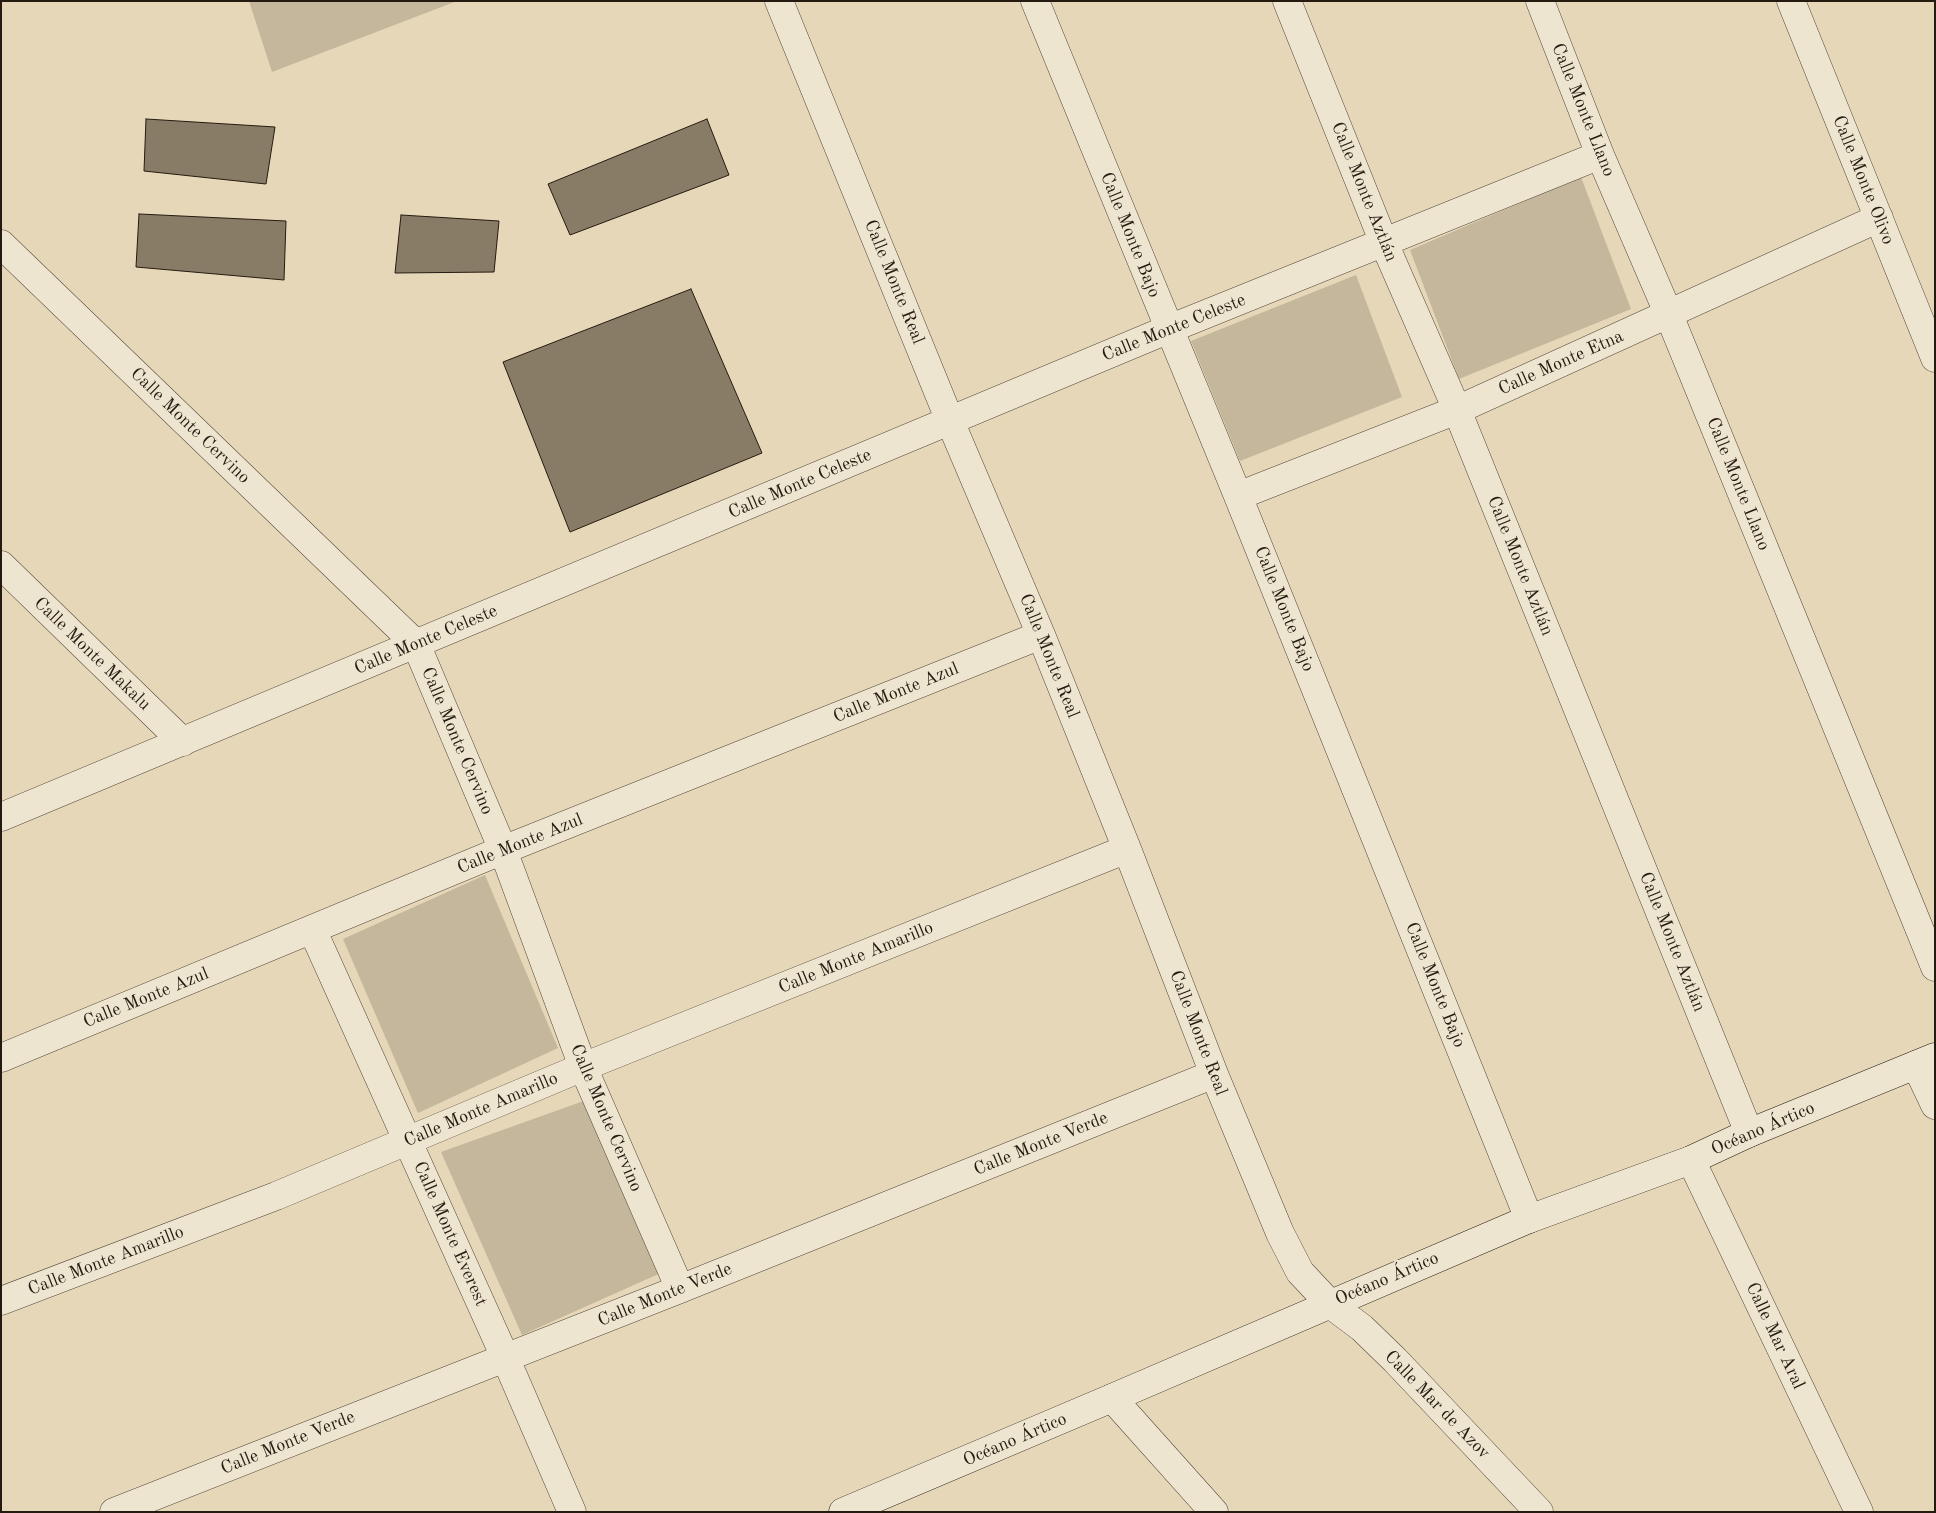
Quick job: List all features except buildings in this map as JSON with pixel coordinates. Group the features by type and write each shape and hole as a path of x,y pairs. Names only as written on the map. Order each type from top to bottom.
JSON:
{"street":[{"name":"Calle Monte Real","path":"779,1 950,421 1041,635 1127,849 1214,1074 1280,1233 1300,1272 1330,1304"},
{"name":"Calle Monte Bajo","path":"1034,1 1238,496 1529,1219"},
{"name":"Calle Monte Aztlán","path":"1286,1 1384,243 1457,410 1749,1133"},
{"name":"Calle Monte Llano","path":"1540,1 1600,155 1669,315 1935,967"},
{"name":"Calle Monte Olivo","path":"1791,1 1935,358"},
{"name":"Calle Monte Celeste","path":"1,817 1169,329 1600,155"},
{"name":"Calle Monte Etna","path":"1238,496 1457,410 1879,218"},
{"name":"Calle Monte Cervino","path":"1,244 416,644 503,850 583,1067 680,1289"},
{"name":"Calle Monte Makalu","path":"1,565 183,742"},
{"name":"Calle Monte Azul","path":"1,1058 503,850 1041,635"},
{"name":"Calle Monte Amarillo","path":"1,1301 276,1196 583,1067 1127,849"},
{"name":"Calle Monte Everest","path":"312,929 505,1357 572,1512"},
{"name":"Océano Ártico","path":"859,1509 1529,1219 1692,1160 1749,1133 1925,1061"},
{"path":"1925,1061 1935,1105"},
{"name":"Calle Monte Verde","path":"114,1512 680,1289 1214,1074"},
{"name":"Calle Mar Aral","path":"1692,1160 1859,1512"},
{"name":"Calle Mar de Azov","path":"1330,1304 1362,1328 1395,1360 1539,1512"},
{"path":"1112,1398 1214,1512"}],"shaded area":[{"path":"249,1 457,1 272,72"},
{"path":"1581,177 1631,309 1459,379 1410,250"},
{"path":"1356,275 1402,397 1240,461 1191,341"},
{"path":"485,875 558,1048 418,1113 343,939"},
{"path":"592,1098 663,1272 522,1335 441,1152"}]}
